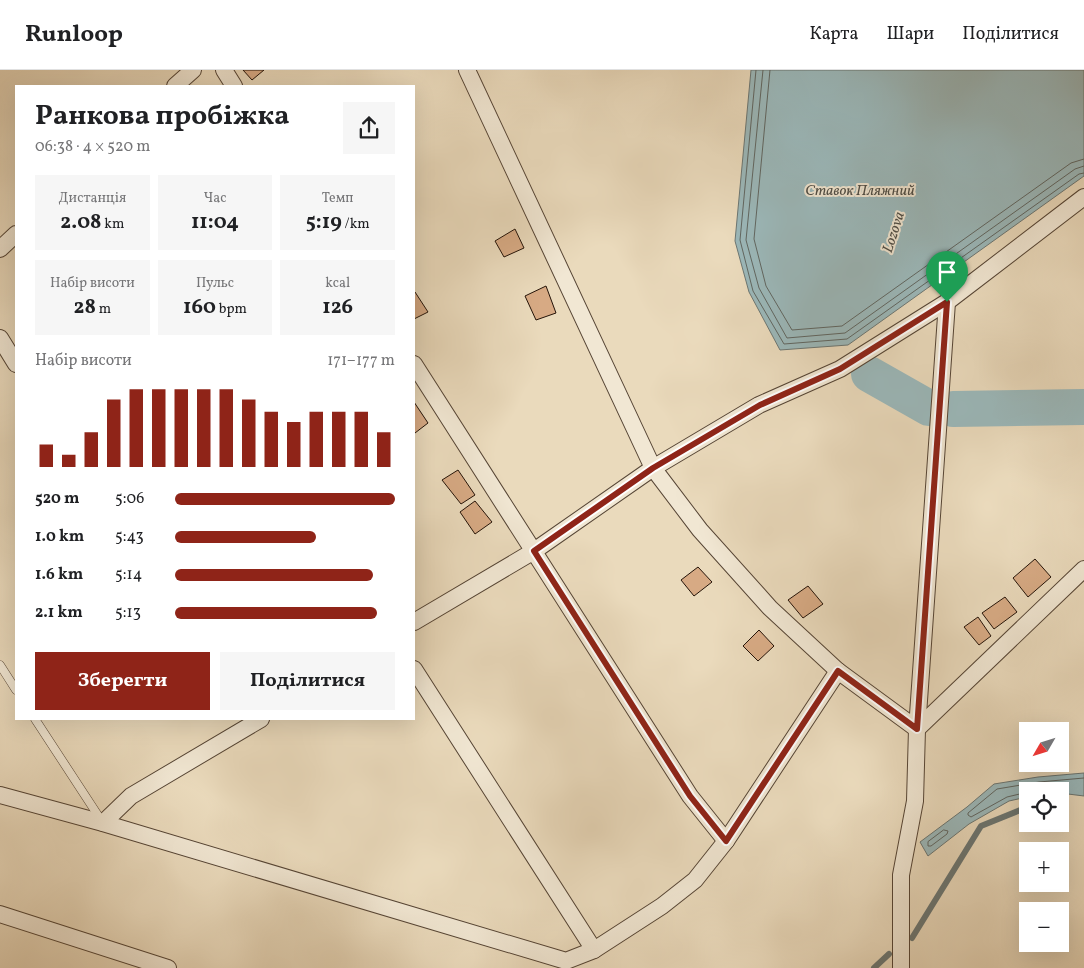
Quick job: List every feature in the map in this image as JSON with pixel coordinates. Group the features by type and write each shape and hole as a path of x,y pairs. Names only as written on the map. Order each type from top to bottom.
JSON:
{"street":[{"path":"176,85 192,70"},
{"path":"224,70 233,85"},
{"path":"467,70 653,468 700,530 770,608 838,671 917,729"},
{"path":"415,621 534,551 653,468 760,405 840,369 947,302 1084,197"},
{"path":"0,249 15,235"},
{"path":"901,968 901,875 916,801 917,729 947,302"},
{"path":"0,338 15,362"},
{"path":"415,366 690,796 726,841"},
{"path":"917,729 1084,569"},
{"path":"415,671 594,950"},
{"path":"0,795 103,823 566,961 594,950 662,906 694,880 726,841 838,671"},
{"path":"103,823 131,796 243,724 257,720"},
{"path":"0,914 168,968"}],"lane":[{"path":"0,665 15,688"},
{"path":"36,720 103,823"}],"water":[{"name":"Ставок Пляжний","path":"751,70 1084,70 1084,176 848,345 780,350 749,292 735,241"},
{"path":"1084,773 1084,796 1069,794 1069,782 1019,782 1019,799 1009,801 969,824 928,856 920,842 994,784 1038,777"}],"building":[{"path":"243,70 264,70 252,80"},
{"path":"515,229 524,248 504,257 495,241"},
{"path":"546,286 556,313 536,320 525,296"},
{"path":"415,292 428,312 415,318"},
{"path":"415,404 428,423 415,433"},
{"path":"458,470 475,495 461,504 442,480"},
{"path":"475,501 492,522 475,534 460,512"},
{"path":"1035,559 1051,577 1028,597 1013,578"},
{"path":"698,567 712,582 694,596 681,580"},
{"path":"808,586 823,604 803,618 788,600"},
{"path":"1005,597 1017,612 994,629 982,613"},
{"path":"978,617 991,636 979,645 964,627"},
{"path":"759,630 774,646 758,661 743,646"}],"waterway":[{"name":"Lozova","path":"869,374 929,408"},
{"name":"Lozova","path":"953,409 1084,407"},
{"path":"912,938 981,826 1019,811"},
{"path":"874,968 889,954"}],"route":[{"path":"947,302 917,729 838,671 726,841 690,796 534,551 653,468 760,405 840,369 947,302"}]}
